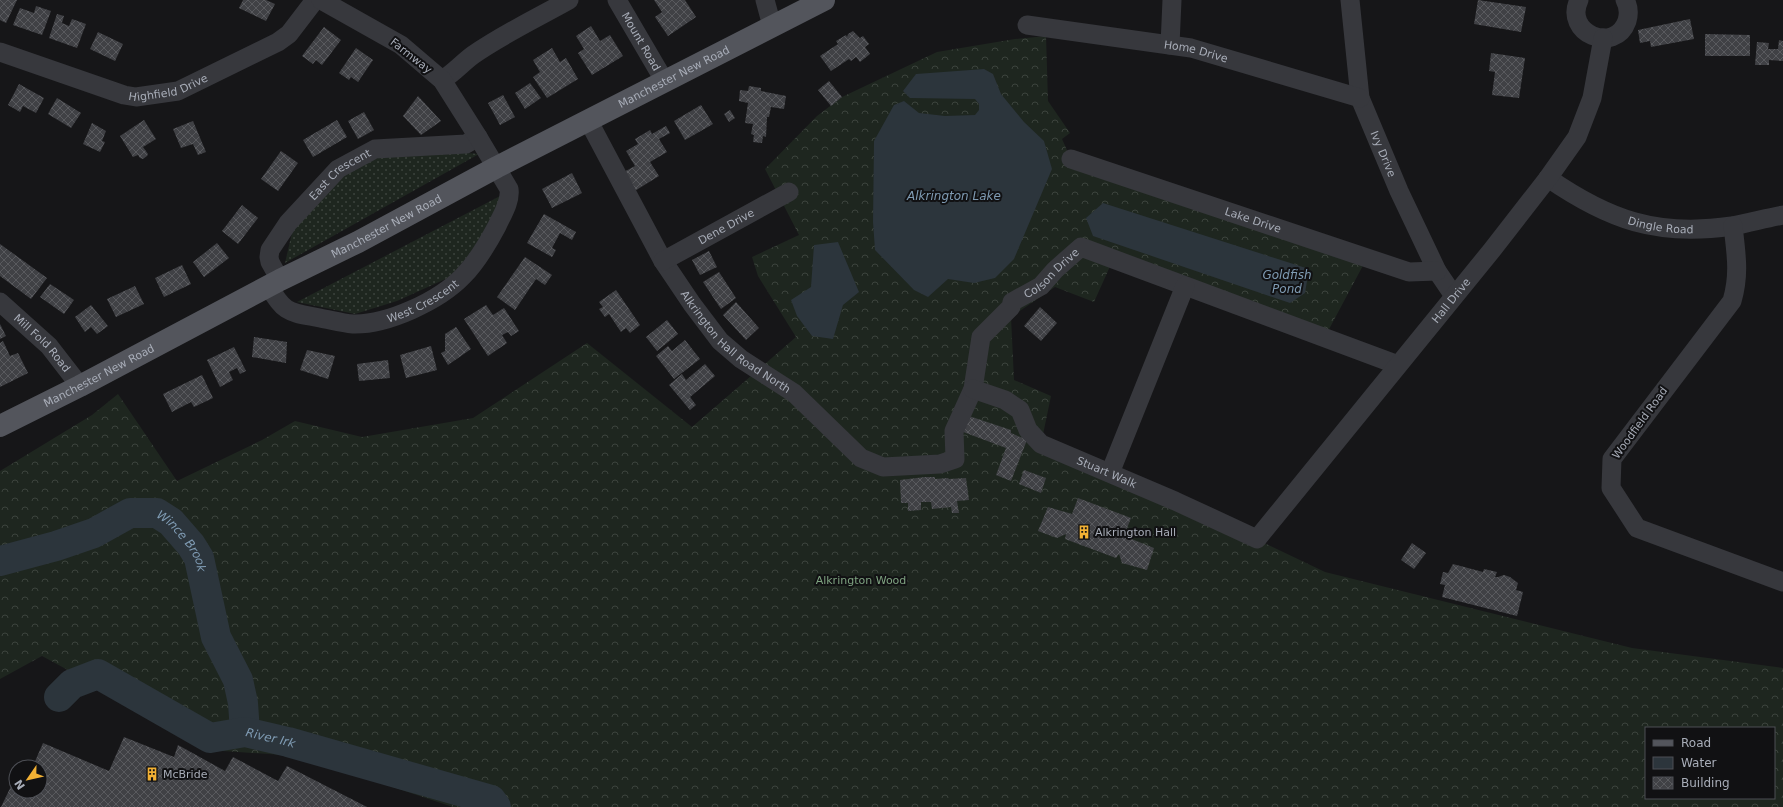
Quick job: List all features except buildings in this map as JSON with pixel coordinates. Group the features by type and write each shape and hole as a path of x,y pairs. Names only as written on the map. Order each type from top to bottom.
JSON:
{"main road":[{"name":"Manchester New Road","path":"1,425 80,386 275,283 441,199 497,167 588,120 824,0"}],"street":[{"name":"Highfield Drive","path":"0,52 124,95 136,97 156,95 178,91 278,42 289,34 315,0"},
{"name":"Farmway","path":"321,0 401,45 442,80 478,137"},
{"path":"442,80 452,75 471,56 500,37 569,0"},
{"name":"Mount Road","path":"617,0 665,82"},
{"path":"765,0 772,26"},
{"path":"1170,45 1172,0"},
{"name":"Ivy Drive","path":"1350,0 1360,98 1399,191 1437,271 1454,296"},
{"path":"1579,0 1576,12 1577,20 1581,28 1591,35 1602,38 1616,34 1626,24 1629,10 1625,0"},
{"name":"Home Drive","path":"1027,25 1191,48 1360,98"},
{"name":"Hall Drive","path":"1257,539 1492,250 1548,178 1577,137 1592,98 1602,38"},
{"name":"Alkrington Hall Road North","path":"588,120 663,261 720,342 741,359 794,393 862,458 883,467 940,464 955,459 954,431 973,389"},
{"path":"478,137 497,167"},
{"name":"East Crescent","path":"275,283 269,257 270,250 288,223 338,169 375,149 466,144 478,137"},
{"name":"Lake Drive","path":"1071,159 1409,272 1437,271"},
{"name":"West Crescent","path":"275,283 278,301 289,310 337,322 354,324 375,322 408,311 426,303 462,277 473,264 504,212 510,195 497,167"},
{"name":"Dingle Road","path":"1548,178 1573,195 1627,220 1660,228 1699,229 1733,226 1783,215"},
{"name":"Dene Drive","path":"663,261 789,192"},
{"name":"Woodfield Road","path":"1733,226 1738,266 1737,284 1732,301 1612,459 1611,488 1637,528 1783,582"},
{"name":"Colson Drive","path":"973,389 981,337 1011,307 1012,302 1041,286 1054,270 1081,247 1398,365"},
{"path":"1110,473 1185,286"},
{"name":"Mill Fold Road","path":"0,302 49,346 80,386"},
{"name":"Stuart Walk","path":"973,389 1005,400 1020,410 1028,430 1041,444 1175,501 1257,539"}],"green space":[{"name":"Alkrington Wood","path":"1046,36 1048,101 1070,133 1062,139 1071,159 1367,258 1327,333 1112,262 1094,302 1055,287 1011,317 1014,380 1051,396 1041,444 1199,512 1325,572 1632,648 1783,668 1783,807 453,807 299,756 223,751 206,745 42,656 0,679 0,471 92,415 118,394 177,481 262,440 295,421 362,437 473,418 587,343 692,427 796,337 758,276 752,257 799,235 765,169 817,116 842,97 937,52 1015,39"},
{"path":"443,151 479,154 285,263 294,224 328,187 356,167 383,156"},
{"path":"502,195 487,234 450,277 397,301 355,314 297,302"}],"water":[{"name":"Alkrington Lake","path":"984,69 993,74 1001,94 1024,122 1044,141 1052,169 1014,259 995,278 974,283 948,279 928,297 914,290 875,250 873,222 874,141 894,105 904,101 919,113 945,116 975,115 979,110 979,104 975,99 910,98 903,91 916,74"},
{"name":"Goldfish Pond","path":"1103,203 1309,269 1305,293 1290,303 1093,236 1086,218"},
{"path":"838,242 859,292 843,305 833,339 812,336 797,316 791,300 811,287 814,245"}],"waterway":[{"name":"Wince Brook","path":"0,561 56,546 94,533 130,513 157,513 171,522 191,545 199,558 216,637 238,680 243,703 245,732"},
{"name":"River Irk","path":"59,697 72,684 98,674 210,738 245,732 288,742 491,800 496,807"}],"place":[{"name":"Alkrington Hall","path":"1084,532"},
{"name":"McBride","path":"152,774"}]}
